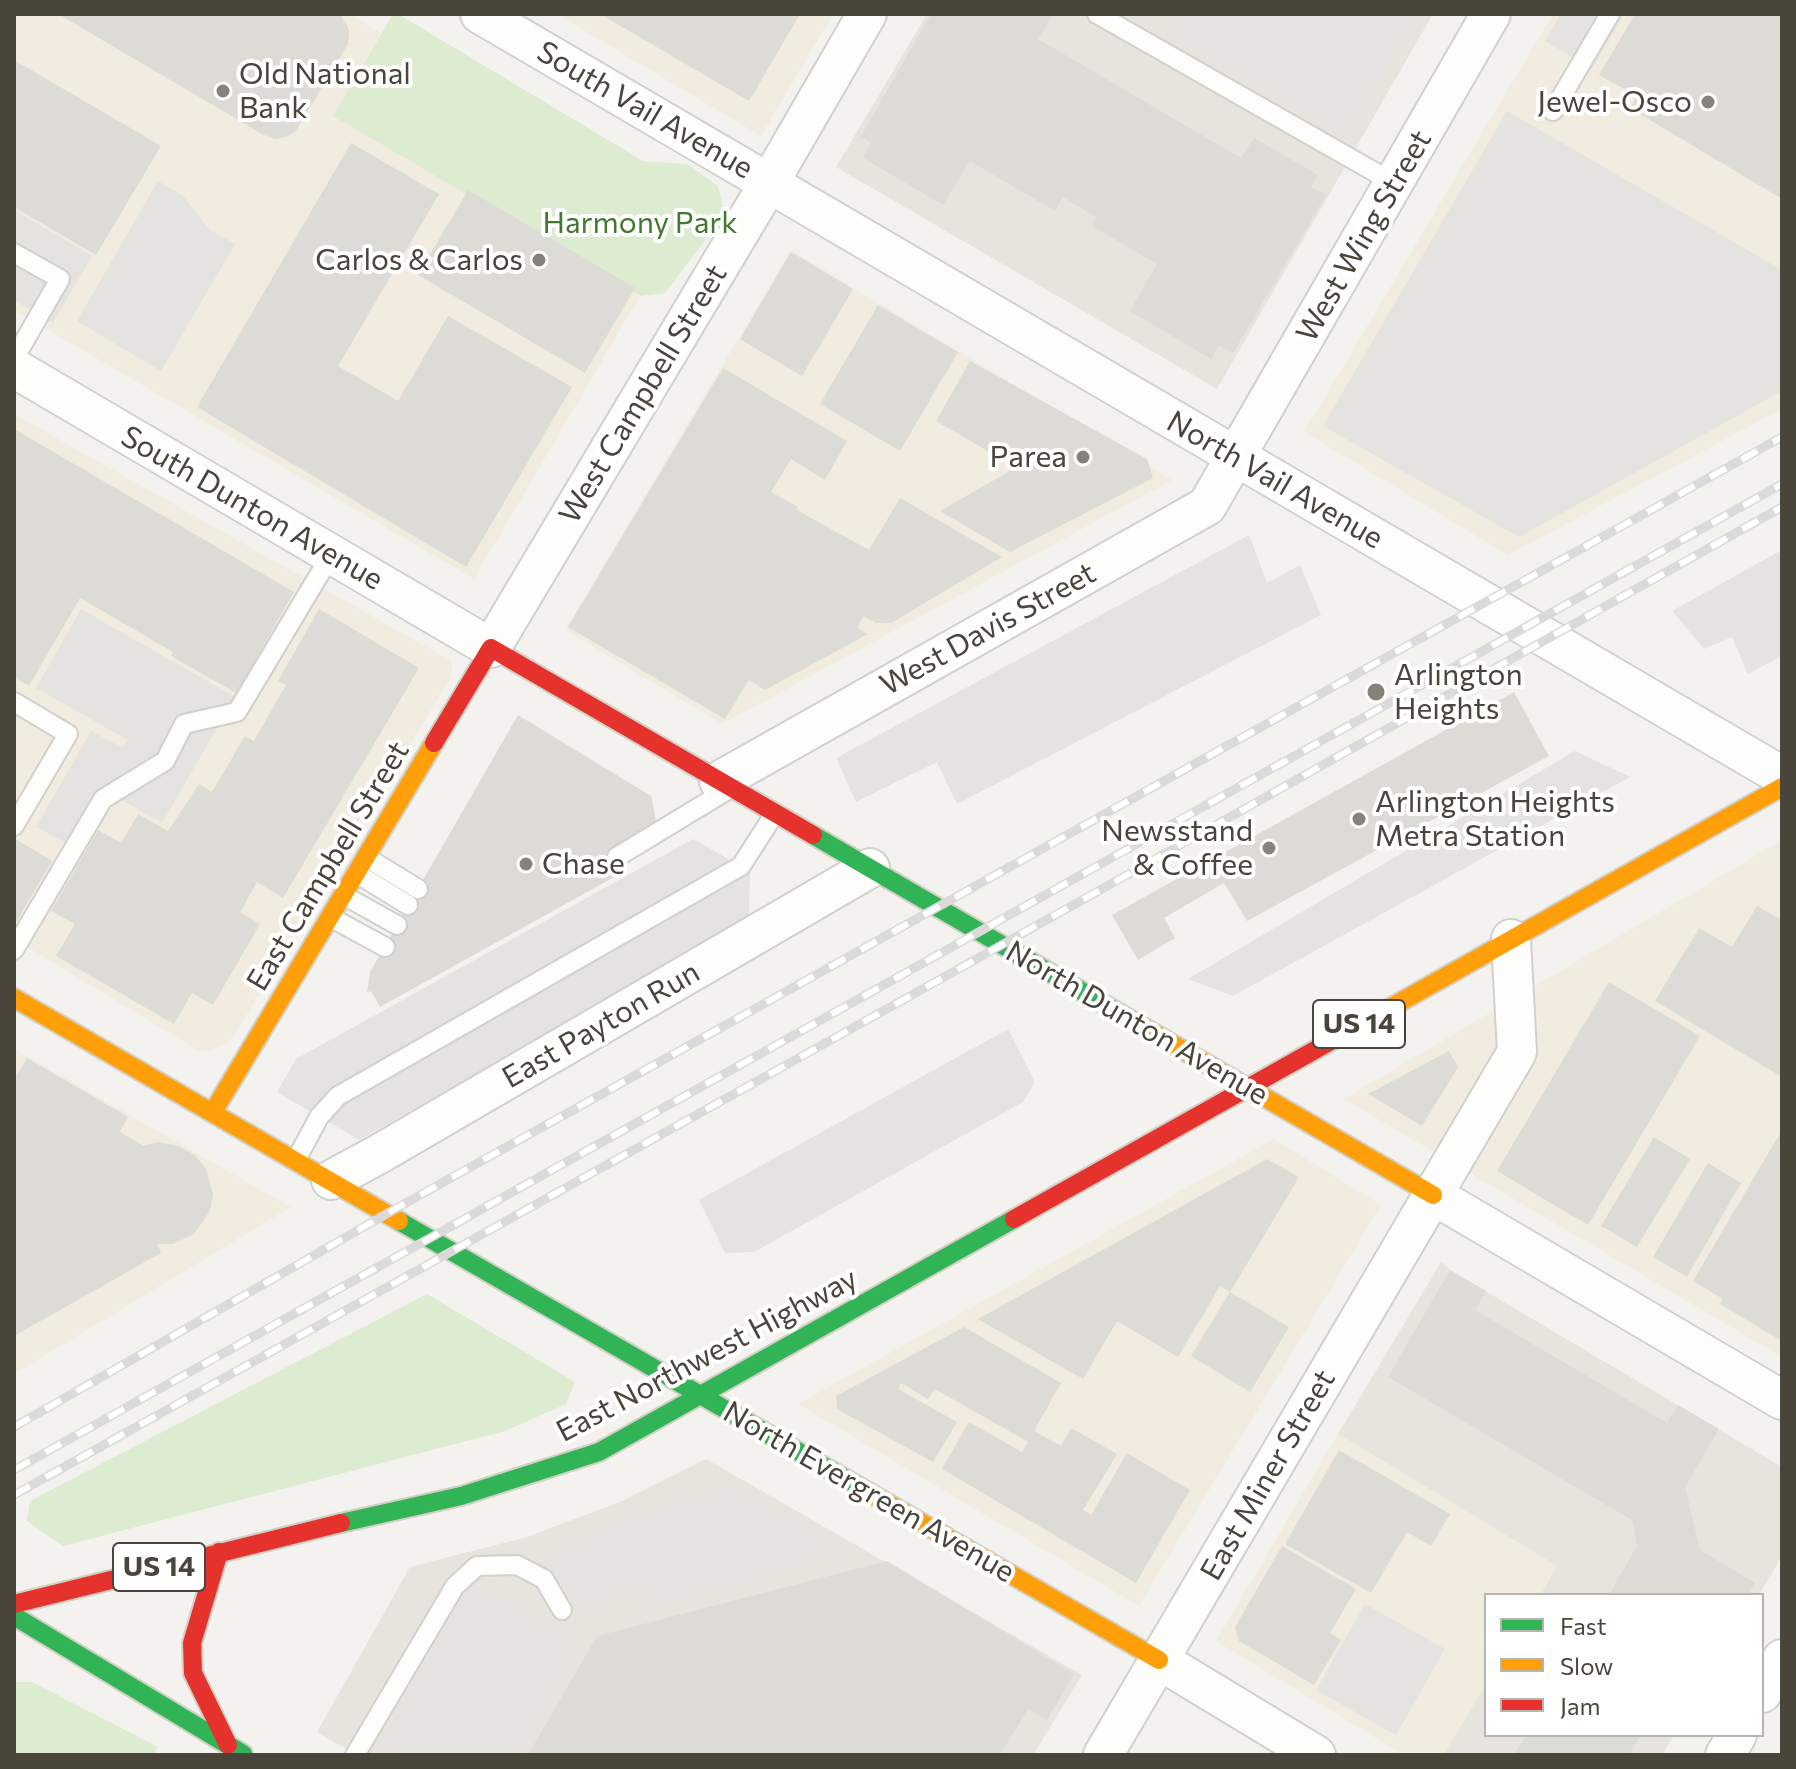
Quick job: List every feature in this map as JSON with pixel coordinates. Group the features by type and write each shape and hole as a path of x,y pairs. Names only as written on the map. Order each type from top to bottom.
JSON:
{"street":[{"name":"South Vail Avenue","path":"480,14 769,183"},
{"name":"West Campbell Street","path":"491,648 867,14"},
{"name":"West Wing Street","path":"1236,457 1491,14"},
{"name":"North Vail Avenue","path":"769,183 1782,776"},
{"name":"South Dunton Avenue","path":"14,368 491,648"},
{"name":"West Davis Street","path":"725,784 1207,506 1236,457"},
{"name":"North Dunton Avenue","path":"491,648 1782,1400"},
{"name":"East Campbell Street","path":"213,1112 491,648"},
{"name":"US 14","path":"1246,1086 1782,787"},
{"name":"East Payton Run","path":"331,1180 870,868"},
{"name":"East Miner Street","path":"1103,1755 1517,1052 1511,939"},
{"name":"North Evergreen Avenue","path":"14,998 1159,1660 1316,1755"},
{"name":"East Northwest Highway","path":"14,1604 219,1552 461,1496 599,1452 1246,1086"},
{"path":"219,1552 192,1643 193,1673 228,1745"},
{"path":"14,1616 245,1755"},
{"path":"1764,1690 1782,1659"},
{"path":"1725,1755 1736,1737"}],"lane":[{"path":"1097,14 1394,183"},
{"path":"1553,111 1610,14"},
{"path":"14,253 60,279 14,359"},
{"path":"14,950 103,799 165,761 184,724 237,712 331,555"},
{"path":"14,702 68,734 14,826"},
{"path":"617,857 725,784"},
{"path":"296,1160 319,1117 338,1096 741,866 775,813"},
{"path":"361,865 413,897"},
{"path":"343,895 397,925"},
{"path":"330,917 385,947"},
{"path":"355,1755 455,1586 477,1566 517,1565 544,1579 562,1610"}],"shaded area":[{"path":"14,14 348,14 381,33 333,116 640,296 474,579 14,310"},
{"path":"556,14 833,14 761,136"},
{"path":"927,14 1433,14 1217,389 836,167"},
{"path":"1171,14 1415,14 1345,137 1162,29"},
{"path":"1553,14 1782,14 1782,409 1508,555 1304,432"},
{"path":"1561,14 1624,14 1592,69 1545,41"},
{"path":"1507,111 1782,270 1782,391 1519,537 1323,426"},
{"path":"158,181 183,196 210,230 235,244 161,371 77,321"},
{"path":"14,210 92,256 53,323 14,300"},
{"path":"791,250 1172,480 722,724 565,630"},
{"path":"14,414 450,660 451,677 230,1042 210,1050 199,1051 14,939"},
{"path":"1249,535 1267,583 1300,565 1321,615 957,804 937,762 856,802 836,758"},
{"path":"1782,550 1782,656 1748,674 1732,637 1704,649 1672,611"},
{"path":"81,609 235,697 162,823 101,788 68,844 36,827 91,731 123,748 128,740 36,688"},
{"path":"1575,751 1630,777 1233,996 1188,979"},
{"path":"693,839 750,871 749,920 359,1140 277,1092 296,1059"},
{"path":"1782,840 1782,1357 1344,1099"},
{"path":"1008,1029 1035,1082 1023,1102 754,1252 725,1253 699,1200"},
{"path":"14,1049 291,1207 14,1374"},
{"path":"1274,1139 1381,1205 1139,1606 798,1404"},
{"path":"1441,1262 1782,1467 1782,1556 1760,1593 1541,1593 1557,1566 1338,1434"},
{"path":"1338,1434 1557,1566 1541,1593 1484,1593 1484,1687 1443,1755 1404,1755 1216,1641"},
{"path":"706,1459 1082,1675 1033,1755 357,1755 317,1732 410,1567 527,1537 622,1501"},
{"path":"720,1487 740,1490 851,1553 655,1608 632,1583 585,1613 544,1559 612,1521"},
{"path":"472,1582 580,1644 517,1755 405,1755 381,1741"},
{"path":"1365,1604 1445,1649 1396,1735 1316,1690"},
{"path":"1484,1687 1484,1737 1673,1737 1662,1755 1443,1755"}],"green space":[{"name":"Harmony Park","path":"393,14 398,14 643,161 687,164 718,186 725,214 665,293 640,296 333,116"},
{"path":"427,1294 575,1382 566,1404 505,1431 63,1546 27,1521 30,1501"},
{"path":"14,1682 32,1682 158,1747 153,1755 14,1755"}],"building":[{"path":"58,14 340,14 349,30 348,44 295,132 275,139"},
{"path":"600,14 800,14 749,101"},
{"path":"931,14 1053,14 1038,39 1241,158 1254,138 1318,175 1311,187 1326,195 1233,353 1219,345 1211,359 1130,311 1157,264 1092,226 1096,217 1063,197 1055,211 970,161 943,205 863,158 871,143 861,136"},
{"name":"Jewel-Osco","path":"1635,14 1782,14 1782,199 1630,108 1637,96 1599,75"},
{"path":"14,60 161,146 96,255 14,207"},
{"path":"351,143 439,194 338,366 398,401 448,316 572,387 466,567 197,407"},
{"path":"468,190 635,288 585,373 418,275"},
{"path":"791,252 853,289 802,376 740,339"},
{"path":"878,305 958,352 900,451 820,404"},
{"name":"Parea","path":"970,361 1147,459 1153,478 1010,552 940,511 1029,460 1001,444 993,454 936,421"},
{"path":"723,368 847,441 825,480 791,459 771,492 798,507 795,509 869,550 900,498 1002,557 891,623 876,623 864,616 857,628 868,634 765,690 749,680 725,719 568,627"},
{"path":"14,429 294,592 236,693 80,598 29,686 14,677"},
{"path":"319,609 419,668 283,898 257,882 240,912 260,924 213,1005 192,993 174,1024 56,956 75,924 51,911 98,830 121,843 138,814 168,831 199,784 212,792 245,736 254,741 286,685 278,681"},
{"name":"Arlington Heights Metra Station","path":"1514,692 1549,756 1247,921 1224,883 1164,918 1175,938 1138,960 1112,915"},
{"name":"Chase","path":"518,715 651,796 657,826 613,851 625,871 380,1007 371,991 367,993 370,972"},
{"path":"14,838 52,861 16,922 14,921"},
{"path":"1757,906 1782,920 1782,1077 1655,1001 1699,928 1732,947"},
{"path":"1609,982 1700,1036 1588,1225 1497,1171"},
{"path":"1449,1051 1458,1067 1422,1126 1368,1094"},
{"path":"27,1058 128,1117 120,1132 144,1146 158,1142 178,1146 195,1155 206,1169 213,1194 210,1211 194,1234 173,1244 157,1244 161,1253 14,1336 14,1080"},
{"path":"1782,1130 1782,1341 1720,1304 1723,1299 1693,1281"},
{"path":"1654,1137 1690,1159 1637,1247 1601,1226"},
{"path":"1267,1159 1299,1177 1230,1292 1220,1286 1178,1357 1117,1321 1083,1379 978,1319"},
{"path":"1708,1163 1741,1183 1687,1277 1653,1257"},
{"path":"1450,1270 1486,1291 1475,1310 1667,1423 1678,1405 1719,1429 1685,1487 1700,1550 1755,1583 1749,1593 1610,1593 1637,1546 1632,1520 1388,1377"},
{"path":"1230,1292 1289,1327 1250,1392 1191,1356"},
{"path":"964,1327 1061,1383 1034,1431 1061,1446 1071,1428 1117,1454 1083,1510 1091,1515 1127,1453 1190,1490 1136,1583 942,1469 969,1422 1022,1452 1028,1442 935,1389 928,1399 901,1383 898,1389 957,1422 933,1462 837,1409 836,1396"},
{"path":"1339,1450 1450,1514 1431,1546 1407,1532 1371,1593 1285,1544"},
{"path":"1282,1546 1356,1589 1330,1633 1341,1640 1314,1685 1239,1641 1235,1627"},
{"path":"887,1561 1074,1674 1047,1720 1028,1709 1000,1755 528,1755 597,1636"},
{"path":"1525,1737 1640,1737 1629,1755 1514,1755"}],"railway":[{"path":"14,1427 388,1213 1782,437"},
{"path":"14,1470 1782,484"},
{"path":"14,1495 1782,507"}],"traffic: fast":[{"path":"813,835 1138,1024"},
{"path":"341,1523 461,1496 599,1452 1014,1219"},
{"path":"399,1221 870,1493"},
{"path":"14,1616 243,1754"}],"traffic: slow":[{"path":"213,1112 434,743"},
{"path":"1340,1036 1782,787"},
{"path":"14,998 399,1221"},
{"path":"1138,1024 1433,1195"},
{"path":"870,1493 1159,1660"}],"traffic: jam":[{"path":"434,743 491,648 813,835"},
{"path":"1014,1219 1340,1036"},
{"path":"14,1604 341,1523"},
{"path":"219,1552 192,1643 193,1673 228,1745"}],"place":[{"name":"Old National Bank","path":"223,91"},
{"name":"Jewel-Osco","path":"1708,102"},
{"name":"Carlos & Carlos","path":"539,260"},
{"name":"Parea","path":"1083,457"},
{"name":"Arlington Heights","path":"1376,692"},
{"name":"Arlington Heights Metra Station","path":"1359,819"},
{"name":"Newsstand & Coffee","path":"1269,848"},
{"name":"Chase","path":"526,864"}]}
